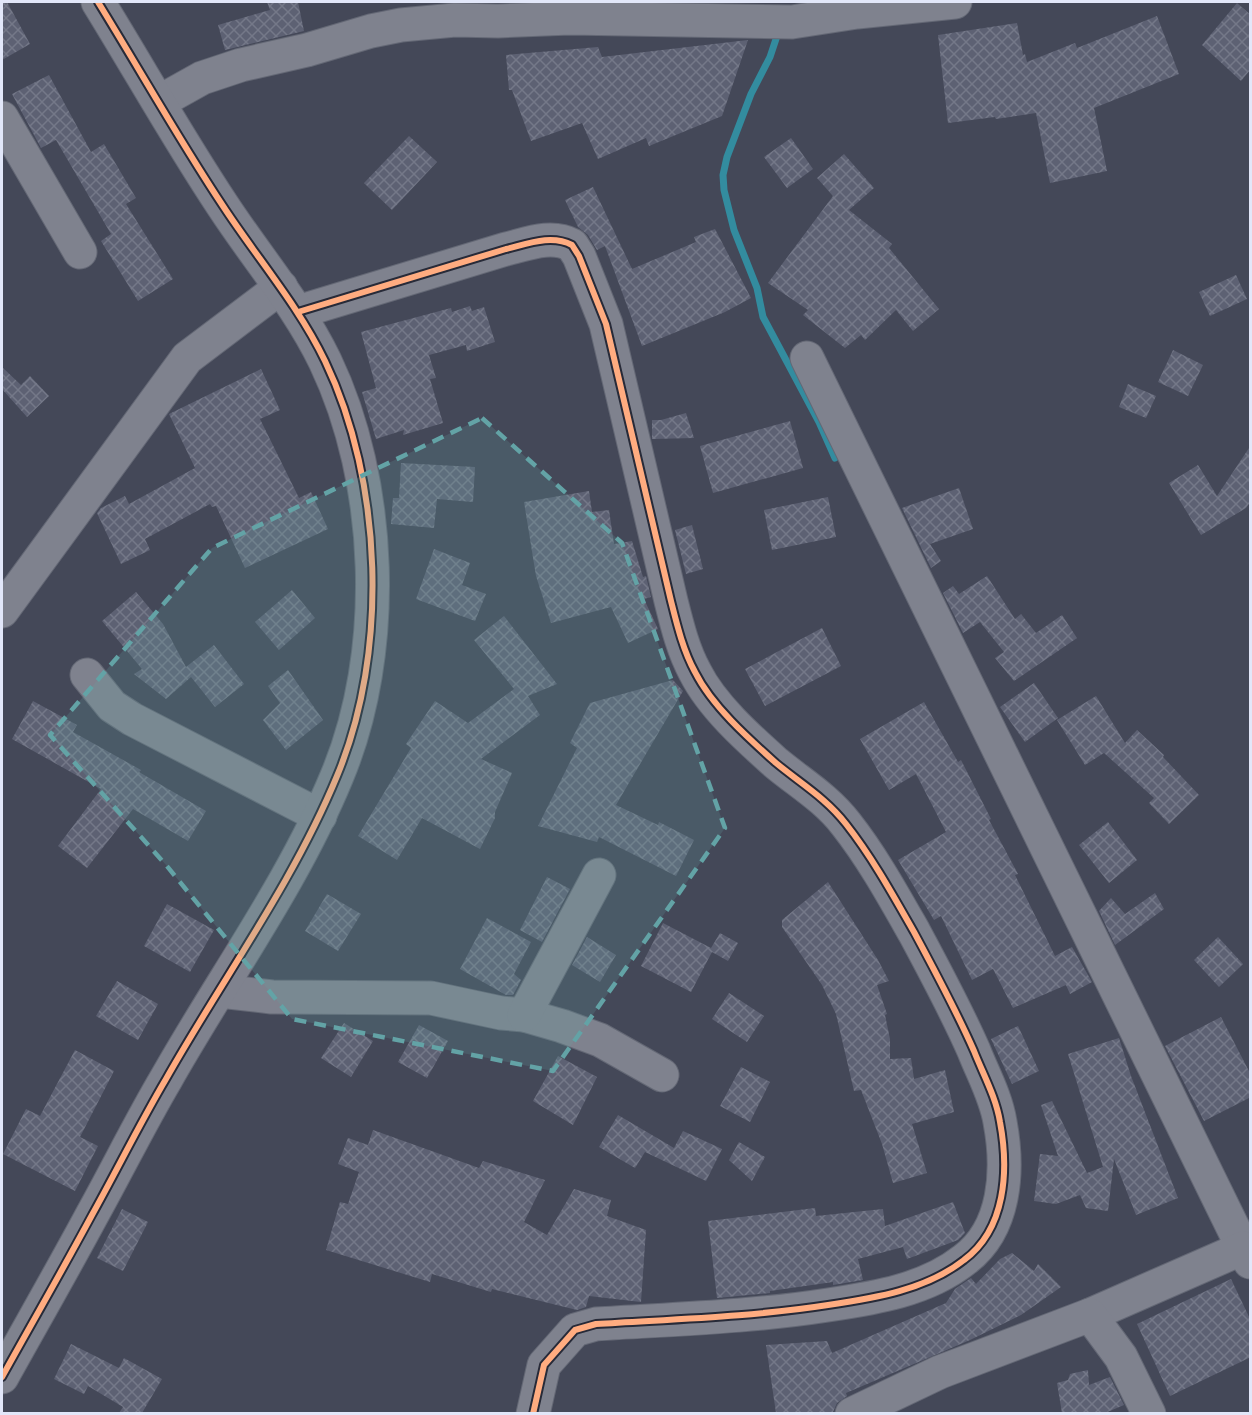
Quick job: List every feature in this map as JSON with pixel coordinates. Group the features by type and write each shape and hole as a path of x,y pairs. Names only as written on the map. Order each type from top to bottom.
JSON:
{"street":[{"path":"2,1377 92,1217 166,1078 272,903 320,816 353,734 370,629 373,562 368,510 359,461 342,404 326,362 290,299 255,254 215,195 98,2"},
{"path":"371,31 399,7 410,2"},
{"path":"159,102 202,78 241,65 401,25 455,20 570,18 780,22 955,2"},
{"path":"2,118 80,252"},
{"path":"2,611 187,358 290,299 541,241 554,240 572,244 606,324 671,601 681,639 695,674 720,708 747,737 779,765 817,792 851,831 888,886 938,976 993,1097 1000,1121 1004,1162 999,1210 990,1233 982,1245 963,1261 935,1277 882,1297 774,1313 596,1323 575,1330 544,1365 532,1413"},
{"path":"807,358 1248,1251 940,1372 852,1413"},
{"path":"87,675 112,706 132,719 320,816"},
{"path":"524,1015 599,875"},
{"path":"220,991 272,997 430,998 501,1013 524,1015 600,1040 662,1075"},
{"path":"1090,1315 1120,1358 1149,1413"}],"highlighted area":[{"path":"482,418 622,543 725,828 553,1071 292,1019 166,865 50,735 212,548"}],"building":[{"path":"2,2 7,2 30,44 2,60"},
{"path":"267,2 298,2 304,31 225,50 218,25 270,10"},
{"path":"1237,3 1251,15 1251,69 1241,81 1202,45"},
{"path":"1157,16 1179,74 1094,108 1107,171 1050,183 1036,113 948,123 938,35 1017,23 1023,55 1025,54 1027,62 1075,43 1077,48"},
{"path":"748,40 722,116 649,146 646,138 598,159 582,123 531,141 512,90 509,90 506,55 598,47 602,57"},
{"path":"49,75 91,152 104,144 136,198 126,204 173,279 138,301 101,241 111,234 56,140 41,148 12,94"},
{"path":"409,136 437,162 392,210 364,183"},
{"path":"791,138 813,169 787,188 764,157"},
{"path":"844,154 874,188 849,210 892,244 889,248 939,309 913,331 896,310 865,340 861,335 845,348 803,315 808,310 768,283 833,196 817,178"},
{"path":"593,187 632,269 696,242 694,237 715,229 751,298 725,312 642,346 605,246 597,250 588,235 578,227 565,200"},
{"path":"1236,275 1247,299 1210,316 1199,292"},
{"path":"470,306 472,311 484,307 495,342 467,351 466,345 429,355 436,378 430,379 443,423 403,435 404,430 376,439 362,392 376,388 361,332 451,308 452,312"},
{"path":"1173,350 1203,365 1188,396 1158,382"},
{"path":"2,367 21,385 30,376 49,396 27,417 2,389"},
{"path":"261,369 280,410 260,419 299,498 311,492 328,529 245,568 216,506 212,507 210,504 145,539 150,550 121,564 97,513 101,508 125,496 129,504 195,468 169,414"},
{"path":"1128,384 1156,396 1146,418 1119,407"},
{"path":"686,413 694,438 652,439 652,420 661,420"},
{"path":"790,421 803,468 713,493 700,446"},
{"path":"1251,445 1251,501 1246,508 1201,535 1169,483 1198,465 1217,496"},
{"path":"401,463 475,467 473,502 437,499 434,528 391,524 393,498 399,498"},
{"path":"959,488 973,529 930,544 941,561 931,568 902,508"},
{"path":"589,491 592,512 609,510 614,544 632,541 643,577 646,576 651,597 644,599 658,629 628,643 611,607 551,623 536,576 524,502"},
{"path":"828,497 836,537 772,550 764,510"},
{"path":"692,525 703,569 686,574 675,530"},
{"path":"434,549 470,563 462,585 486,594 475,621 416,599"},
{"path":"987,576 1015,619 1021,614 1036,633 1062,615 1077,638 1014,681 995,658 1004,652 980,622 963,633 943,593 953,586 959,594"},
{"path":"292,590 315,618 279,650 255,622"},
{"path":"136,592 163,624 186,667 214,645 244,684 215,707 191,677 166,699 134,674 142,669 102,621"},
{"path":"504,616 557,684 528,696 540,715 481,759 512,773 480,849 422,818 397,860 358,836 411,748 406,744 435,701 468,723 514,689 474,640"},
{"path":"822,628 841,666 765,706 745,669"},
{"path":"288,670 323,720 286,750 263,720 280,703 268,686"},
{"path":"673,680 683,691 616,805 658,825 659,822 694,840 676,876 599,837 597,842 538,826 577,748 570,743 590,703"},
{"path":"1034,683 1058,718 1025,742 1000,707"},
{"path":"1096,696 1125,743 1137,730 1164,755 1163,757 1199,795 1169,824 1149,803 1154,798 1104,753 1085,765 1057,720"},
{"path":"33,701 77,725 73,732 141,770 139,772 206,811 188,841 133,809 87,868 58,846 101,789 12,739"},
{"path":"924,702 958,762 961,760 1018,874 1015,875 1055,956 1072,947 1092,982 1070,994 1066,985 1013,1008 993,969 972,980 941,916 934,920 898,860 946,832 916,774 889,790 860,739"},
{"path":"1108,822 1137,860 1109,883 1079,845"},
{"path":"547,877 570,889 542,942 520,930"},
{"path":"828,882 889,981 877,985 887,1014 885,1015 890,1039 890,1059 911,1058 914,1079 945,1070 954,1112 912,1124 927,1173 893,1183 882,1144 861,1090 854,1091 836,1014 822,985 782,927 782,920"},
{"path":"1155,893 1164,909 1115,945 1099,911 1111,898 1125,914"},
{"path":"327,894 361,914 338,951 305,931"},
{"path":"167,904 214,930 190,972 144,946"},
{"path":"487,918 531,942 514,974 521,980 513,995 506,995 460,969"},
{"path":"663,923 711,948 720,933 738,943 728,961 712,952 691,992 641,966"},
{"path":"587,937 616,955 600,982 572,965"},
{"path":"1218,937 1243,964 1219,987 1194,960"},
{"path":"117,981 158,1004 138,1040 96,1016"},
{"path":"729,993 764,1016 747,1042 712,1019"},
{"path":"1221,1017 1251,1075 1251,1097 1204,1121 1165,1046"},
{"path":"344,1023 373,1041 351,1077 321,1058"},
{"path":"419,1025 448,1041 427,1078 398,1062"},
{"path":"1018,1026 1039,1071 1012,1084 991,1039"},
{"path":"1119,1038 1131,1076 1178,1198 1136,1215 1114,1159 1108,1211 1086,1208 1080,1195 1056,1204 1034,1201 1040,1154 1058,1156 1041,1105 1052,1101 1087,1173 1103,1167 1068,1054"},
{"path":"75,1050 114,1071 80,1137 98,1146 75,1191 3,1154 26,1109 40,1116"},
{"path":"558,1056 597,1077 573,1125 533,1101"},
{"path":"741,1067 770,1082 750,1122 720,1106"},
{"path":"618,1115 674,1148 683,1131 722,1149 706,1181 645,1152 635,1168 599,1147"},
{"path":"373,1130 479,1168 483,1161 545,1180 524,1222 547,1235 574,1189 611,1200 607,1216 646,1230 641,1302 589,1296 586,1307 577,1310 492,1289 491,1292 432,1274 430,1282 326,1250 340,1202 348,1204 359,1172 338,1164 348,1138 368,1145"},
{"path":"739,1142 765,1157 752,1181 729,1160"},
{"path":"953,1202 965,1233 958,1240 907,1259 903,1247 858,1259 863,1280 717,1298 708,1221 815,1208 816,1216 883,1209 885,1226"},
{"path":"122,1209 148,1222 123,1271 97,1258"},
{"path":"1012,1253 1034,1271 1038,1264 1061,1287 1021,1315 970,1340 846,1393 847,1396 837,1403 833,1412 776,1413 766,1345 827,1341 832,1353 946,1303 955,1289 971,1278 976,1284 1000,1259"},
{"path":"1231,1279 1251,1321 1251,1357 1170,1396 1137,1324"},
{"path":"71,1344 119,1368 124,1358 162,1379 142,1413 119,1413 123,1407 88,1386 84,1394 54,1379"},
{"path":"1088,1370 1089,1385 1110,1377 1124,1405 1105,1413 1062,1413 1057,1383 1068,1380 1070,1374"}],"waterway":[{"path":"779,30 770,57 751,94 727,157 723,175 724,190 734,230 757,288 763,317 819,422 835,458"}],"cycle path":[{"path":"2,1377 156,1096 279,892 319,816 337,776 354,728 365,676 371,622 372,567 368,513 359,459 344,408 325,361 290,301 207,181 98,2"},
{"path":"298,312 506,249 547,240 572,245 579,256 606,324 671,601 691,664 702,685 731,721 776,763 830,806 865,850 914,932 945,991 974,1051 998,1113 1003,1140 1004,1179 996,1215 989,1232 978,1247 949,1270 917,1286 882,1296 846,1302 741,1315 596,1324 575,1330 544,1365 533,1414"}]}
